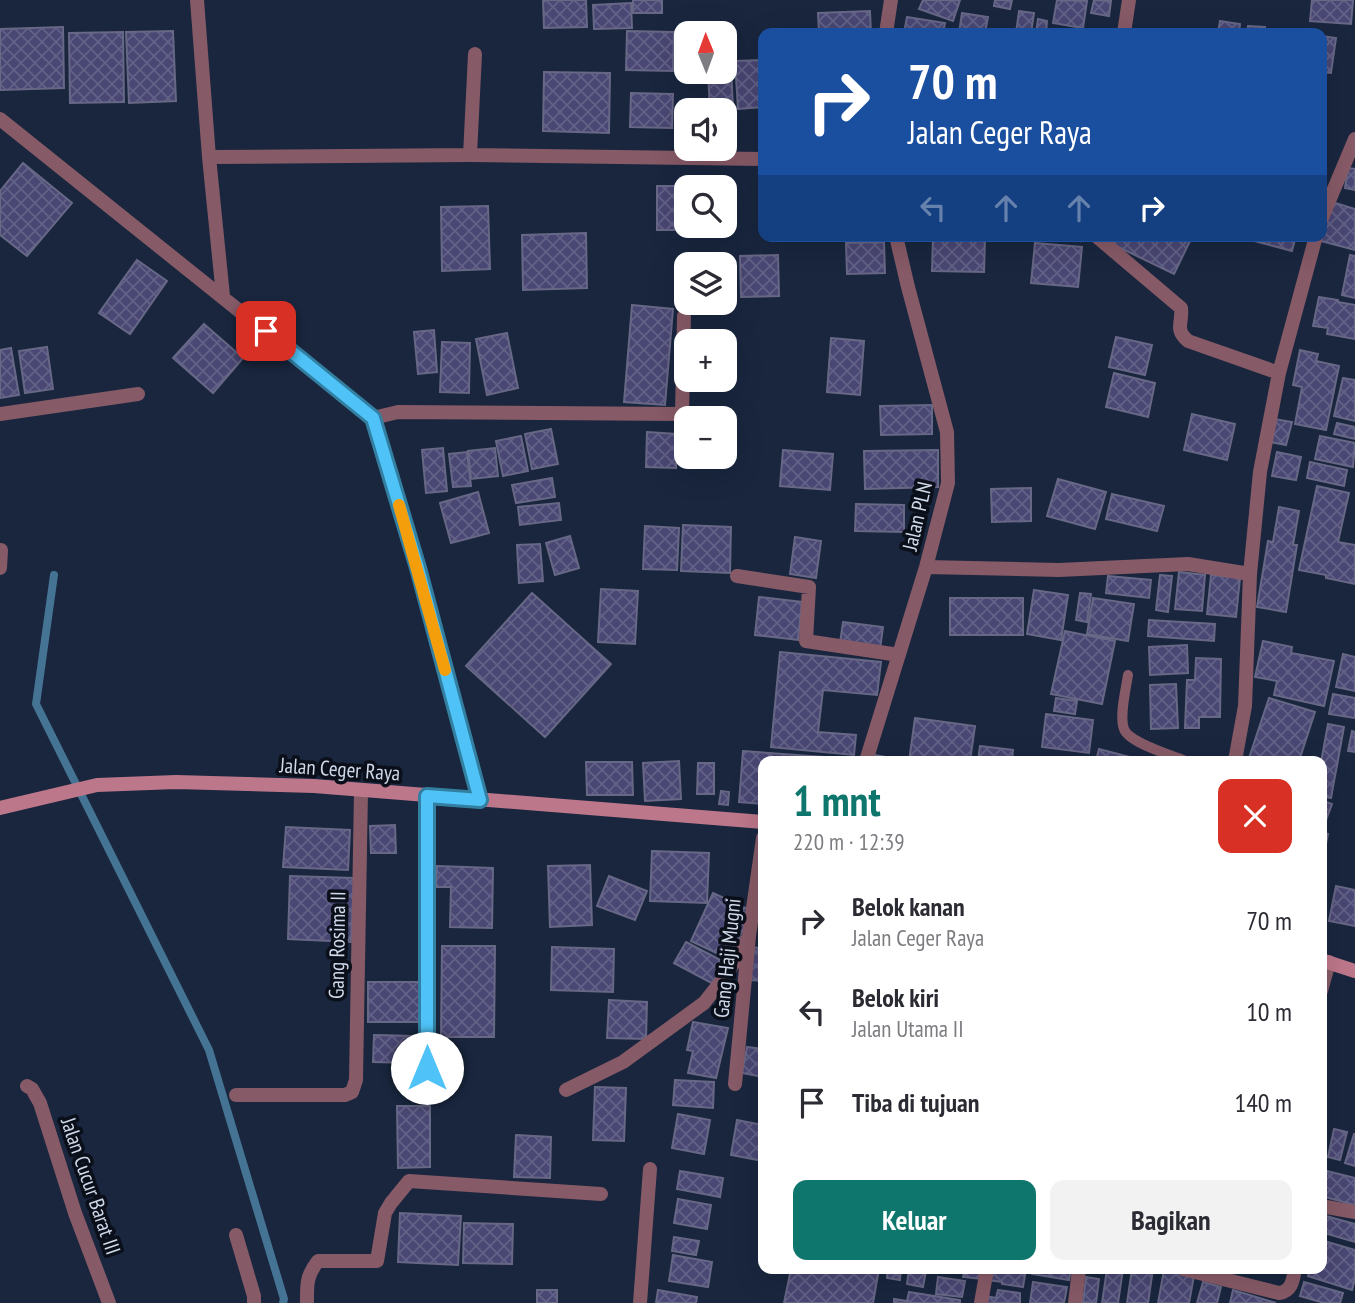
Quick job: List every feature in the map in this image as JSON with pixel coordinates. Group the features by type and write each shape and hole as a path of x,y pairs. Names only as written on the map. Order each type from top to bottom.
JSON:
{"main road":[{"name":"Jalan Ceger Raya","path":"0,808 97,785 176,782 314,786 758,822"},
{"path":"1327,962 1355,971"}],"street":[{"path":"197,0 223,296"},
{"path":"887,28 891,0"},
{"path":"1125,28 1129,0"},
{"path":"470,155 475,54"},
{"path":"0,119 373,418 418,568 480,800"},
{"path":"1327,205 1355,139"},
{"path":"209,157 470,155 758,159"},
{"name":"Jalan PLN","path":"868,756 926,567 948,482 947,432 897,242"},
{"path":"1104,242 1181,308 1179,328 1188,341 1279,373"},
{"path":"1237,756 1245,706 1250,574 1260,471 1279,373 1314,242"},
{"path":"682,406 684,316"},
{"path":"0,414 138,394"},
{"path":"373,418 398,412 674,414"},
{"path":"0,550 0,568"},
{"path":"926,567 1059,570 1188,565 1250,574"},
{"path":"737,576 808,587 806,640 899,655"},
{"name":"Gang Rosima II","path":"236,1095 345,1095 352,1092 356,1080 360,791"},
{"path":"427,796 427,1068"},
{"name":"Gang Haji Mugni","path":"735,1084 749,936 758,873"},
{"path":"566,1090 624,1062 704,1003 727,974 749,936"},
{"name":"Jalan Cucur Barat III","path":"27,1086 32,1089 40,1103 75,1213 109,1303"},
{"path":"640,1303 650,1169"},
{"path":"307,1303 307,1279 318,1261 377,1261 385,1213 409,1181 601,1194"},
{"path":"1327,1207 1355,1212"},
{"path":"236,1235 254,1303"},
{"path":"981,1303 986,1274"},
{"path":"1075,1303 1078,1274"},
{"path":"1203,1274 1279,1293 1290,1287 1294,1274"}],"lane":[{"path":"1128,675 1122,721 1125,732 1133,739 1174,756"}],"building":[{"path":"543,0 586,0 587,27 544,28"},
{"path":"633,0 662,0 662,13 633,13"},
{"path":"923,0 960,0 953,21 919,9"},
{"path":"995,0 1012,0 1010,9 994,6"},
{"path":"1057,0 1087,1 1083,28 1053,23"},
{"path":"1094,0 1111,1 1109,16 1091,13"},
{"path":"1312,0 1353,0 1351,24 1310,21"},
{"path":"631,3 632,28 594,29 593,5"},
{"path":"870,11 871,28 819,28 818,13"},
{"path":"1019,11 1034,13 1032,28 1017,28"},
{"path":"962,13 988,17 986,28 960,28"},
{"path":"907,17 945,23 944,28 905,28"},
{"path":"1038,19 1047,21 1046,28 1037,28"},
{"path":"1220,21 1240,24 1240,28 1219,28"},
{"path":"63,27 64,88 0,90 0,29"},
{"path":"173,31 176,101 129,103 126,32"},
{"path":"627,31 674,32 673,71 626,70"},
{"path":"123,32 124,102 70,103 69,33"},
{"path":"1327,37 1336,38 1331,73 1327,73"},
{"path":"758,60 758,107 738,109 737,61"},
{"path":"544,72 610,73 609,133 543,131"},
{"path":"709,84 732,84 732,98 709,98"},
{"path":"631,93 673,94 672,128 630,127"},
{"path":"23,163 72,203 27,256 0,235 0,191"},
{"path":"1348,168 1355,169 1355,190 1345,188"},
{"path":"657,186 674,186 674,230 657,230"},
{"path":"1332,202 1355,209 1355,250 1325,242 1327,242 1327,220"},
{"path":"488,206 490,269 442,271 441,207"},
{"path":"586,233 587,288 523,290 522,235"},
{"path":"884,242 885,273 847,274 846,243"},
{"path":"933,242 985,242 984,272 932,271"},
{"path":"1110,242 1190,242 1174,274"},
{"path":"1258,242 1294,242 1292,251"},
{"path":"1035,243 1082,247 1078,287 1031,283"},
{"path":"778,255 779,296 741,297 740,256"},
{"path":"1350,255 1355,256 1355,298 1342,295"},
{"path":"137,260 167,281 130,334 99,313"},
{"path":"1319,297 1355,305 1355,339 1327,334 1328,328 1313,326"},
{"path":"632,305 673,309 665,405 624,402"},
{"path":"204,324 243,358 213,393 173,358"},
{"path":"434,330 437,372 418,374 414,332"},
{"path":"507,333 518,388 487,395 476,339"},
{"path":"1116,337 1152,345 1145,375 1109,367"},
{"path":"831,338 864,341 860,395 827,392"},
{"path":"442,342 470,343 469,393 440,392"},
{"path":"47,347 53,389 25,393 19,351"},
{"path":"11,348 19,395 0,398 0,350"},
{"path":"1300,350 1318,354 1316,361 1339,366 1326,430 1295,424 1302,387 1293,385"},
{"path":"1114,373 1155,383 1148,417 1106,407"},
{"path":"1343,378 1355,380 1355,421 1334,416"},
{"path":"932,405 932,434 881,435 880,406"},
{"path":"1192,414 1235,424 1227,460 1184,450"},
{"path":"1274,419 1292,422 1286,445 1270,442"},
{"path":"1337,423 1355,427 1355,439 1334,434"},
{"path":"551,429 558,464 532,469 525,434"},
{"path":"647,432 674,434 674,468 646,467"},
{"path":"521,436 528,471 503,476 496,441"},
{"path":"1320,436 1355,443 1353,467 1315,459"},
{"path":"443,448 447,491 426,493 422,450"},
{"path":"495,448 498,476 471,479 468,451"},
{"path":"783,450 833,454 830,490 780,486"},
{"path":"938,450 938,487 865,489 864,451"},
{"path":"467,452 471,486 453,487 449,454"},
{"path":"1277,452 1301,457 1296,480 1272,476"},
{"path":"1310,462 1347,470 1344,486 1307,478"},
{"path":"552,478 555,497 516,503 512,485"},
{"path":"1058,479 1106,492 1095,529 1047,516"},
{"path":"1317,486 1349,493 1338,542 1355,545 1355,584 1299,570"},
{"path":"1031,488 1031,521 992,522 991,489"},
{"path":"478,492 489,533 451,543 440,503"},
{"path":"1112,494 1164,506 1157,531 1106,519"},
{"path":"559,503 561,520 520,525 518,507"},
{"path":"856,504 904,505 904,532 855,531"},
{"path":"1279,507 1299,511 1293,545 1297,545 1286,612 1257,607 1268,541 1273,542"},
{"path":"683,525 731,527 730,573 681,571"},
{"path":"645,526 679,528 677,570 643,569"},
{"path":"570,536 579,568 555,575 546,543"},
{"path":"795,537 821,541 816,578 790,574"},
{"path":"540,544 543,581 519,583 517,545"},
{"path":"1179,572 1205,575 1202,611 1175,609"},
{"path":"1160,575 1172,576 1168,612 1156,610"},
{"path":"1211,575 1240,578 1236,617 1207,614"},
{"path":"1108,576 1151,580 1149,598 1106,593"},
{"path":"601,589 638,591 635,644 598,642"},
{"path":"1034,590 1068,595 1061,640 1027,634"},
{"path":"532,593 611,664 545,737 466,666"},
{"path":"1080,593 1091,594 1087,622 1076,620"},
{"path":"759,597 802,602 798,640 755,635"},
{"path":"950,598 1023,598 1023,635 950,635"},
{"path":"1093,598 1134,604 1128,641 1087,634"},
{"path":"1149,620 1215,624 1214,641 1148,636"},
{"path":"843,622 883,627 880,649 840,643"},
{"path":"1065,631 1115,641 1102,704 1051,694"},
{"path":"1263,641 1292,647 1291,653 1334,661 1324,706 1274,695 1277,681 1255,677"},
{"path":"1187,645 1188,673 1150,675 1149,647"},
{"path":"780,652 881,662 877,695 823,690 818,732 856,735 854,755 771,747"},
{"path":"1343,654 1355,657 1355,691 1336,687"},
{"path":"1196,658 1221,659 1220,717 1199,717 1199,728 1185,728 1187,680 1195,680"},
{"path":"1176,684 1178,728 1151,729 1150,685"},
{"path":"1333,694 1355,698 1355,718 1329,714"},
{"path":"1056,698 1077,701 1075,714 1054,711"},
{"path":"1269,698 1315,712 1301,756 1250,756"},
{"path":"1046,714 1093,720 1089,753 1042,747"},
{"path":"915,718 975,726 971,756 910,756"},
{"path":"1328,724 1344,727 1331,798 1327,797 1327,756 1322,756"},
{"path":"1352,731 1355,732 1355,752 1348,751"},
{"path":"980,746 1013,750 1012,756 979,756"},
{"path":"1099,749 1126,756 1097,756"},
{"path":"743,751 810,756 758,756 758,804 739,802"},
{"path":"679,761 681,799 645,801 643,763"},
{"path":"586,762 632,762 633,795 587,795"},
{"path":"698,763 714,763 714,794 697,794"},
{"path":"721,791 729,792 728,805 719,804"},
{"path":"1327,802 1332,804 1327,818"},
{"path":"395,825 396,853 371,853 370,826"},
{"path":"286,827 350,830 348,870 283,867"},
{"path":"652,851 709,853 707,903 650,901"},
{"path":"590,865 592,925 550,927 548,866"},
{"path":"437,866 493,868 492,928 450,927 451,887 436,887"},
{"path":"290,876 354,878 351,942 288,939"},
{"path":"609,876 647,891 635,920 597,906"},
{"path":"1336,886 1355,890 1355,926 1329,921"},
{"path":"713,893 752,911 729,959 691,941"},
{"path":"686,942 726,963 715,985 674,963"},
{"path":"442,946 495,946 494,1037 441,1037"},
{"path":"552,947 614,949 613,992 551,990"},
{"path":"753,947 758,948 758,981 750,980"},
{"path":"368,982 420,982 420,1022 368,1022"},
{"path":"609,1000 647,1002 646,1039 607,1038"},
{"path":"693,1022 728,1028 716,1078 688,1073 693,1051 687,1050"},
{"path":"374,1035 414,1036 413,1063 373,1062"},
{"path":"747,1047 758,1048 758,1076 742,1073"},
{"path":"675,1080 714,1082 713,1108 673,1105"},
{"path":"595,1087 626,1088 624,1141 593,1140"},
{"path":"397,1106 430,1106 430,1167 398,1168"},
{"path":"678,1114 710,1120 704,1154 672,1148"},
{"path":"737,1120 758,1124 758,1160 731,1155"},
{"path":"1334,1129 1347,1132 1340,1160 1328,1157"},
{"path":"1355,1134 1355,1166 1345,1163"},
{"path":"516,1135 551,1137 550,1178 514,1177"},
{"path":"680,1171 723,1178 720,1197 677,1189"},
{"path":"1327,1171 1355,1178 1355,1205 1327,1198"},
{"path":"678,1199 711,1205 707,1229 674,1223"},
{"path":"400,1213 461,1216 458,1265 398,1262"},
{"path":"1327,1216 1355,1224 1355,1242 1327,1234"},
{"path":"464,1223 513,1224 512,1264 463,1263"},
{"path":"674,1237 699,1241 696,1255 672,1251"},
{"path":"1327,1242 1355,1250 1355,1279 1352,1290 1308,1276 1327,1274"},
{"path":"673,1255 712,1262 708,1287 669,1281"},
{"path":"790,1274 878,1274 873,1303 784,1303"},
{"path":"887,1274 901,1274 900,1280 887,1278"},
{"path":"908,1274 925,1274 923,1287 907,1284"},
{"path":"964,1274 982,1274 981,1279 963,1277"},
{"path":"988,1274 1025,1274 1023,1287 987,1280"},
{"path":"1032,1274 1070,1274 1069,1280"},
{"path":"1106,1274 1122,1274 1118,1303 1102,1303"},
{"path":"1131,1274 1152,1274 1148,1303 1127,1303"},
{"path":"1163,1274 1194,1276 1189,1303 1158,1303"},
{"path":"938,1277 965,1281 962,1297 936,1294"},
{"path":"1086,1277 1099,1279 1096,1303 1083,1302"},
{"path":"1033,1282 1067,1287 1064,1303 1030,1303"},
{"path":"1203,1282 1221,1287 1217,1303 1197,1303"},
{"path":"1304,1282 1343,1293 1340,1303 1324,1303 1300,1296"},
{"path":"537,1290 557,1290 557,1303 537,1303"},
{"path":"658,1290 697,1297 696,1303 656,1303"},
{"path":"998,1290 1020,1293 1020,1303 985,1303 986,1296 996,1298"},
{"path":"1233,1290 1276,1303 1230,1303"},
{"path":"909,1292 960,1300 960,1303 894,1303 894,1299 907,1301"}],"waterway":[{"path":"54,575 36,704 209,1050 283,1303"}],"slow traffic":[{"path":"399,505 445,670"}],"route":[{"path":"266,331 373,418 418,568 480,800 427,796 427,1068"}]}
